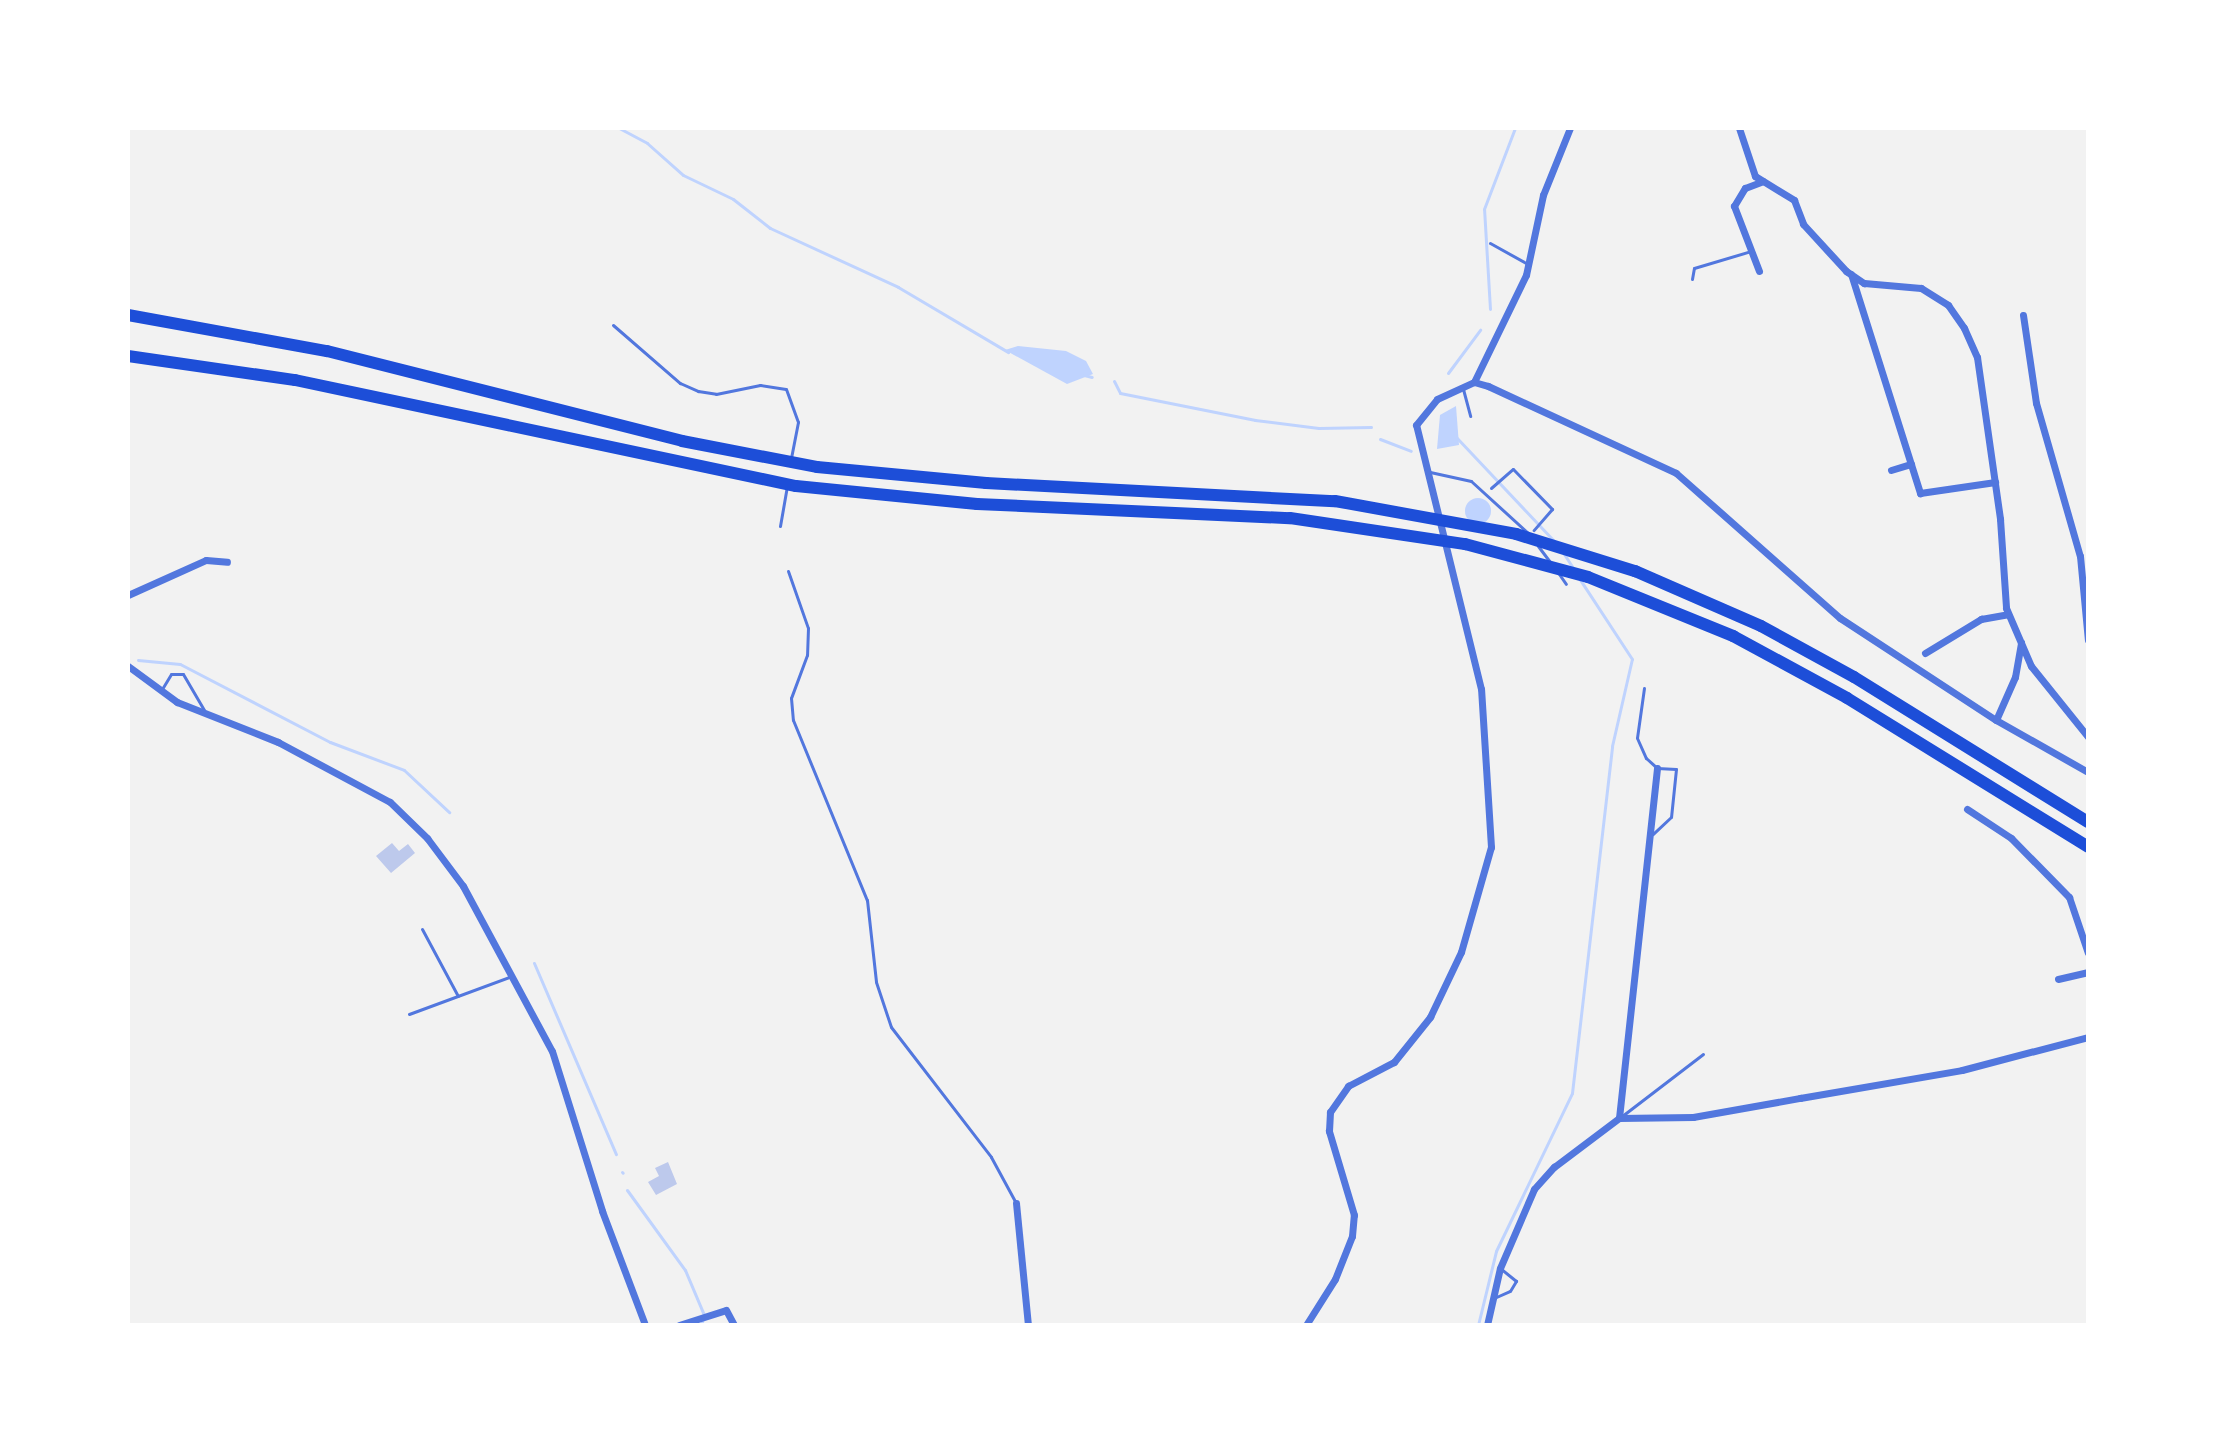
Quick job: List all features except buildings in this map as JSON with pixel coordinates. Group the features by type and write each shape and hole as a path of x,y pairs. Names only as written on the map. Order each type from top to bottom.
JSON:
{"highway":[{"path":"128,315 327,351 749,456 986,483 1270,495 1453,519 1635,571 1799,646 2088,822"},
{"path":"128,356 326,386 796,486 920,500 1290,518 1465,544 1632,593 1805,673 2088,847"}],"street":[{"path":"1474,382 1528,266 1543,195 1570,128"},
{"path":"1739,128 1749,165 1763,181 1794,200 1803,224 1851,274 1920,493 1995,482"},
{"path":"1759,271 1734,206 1745,188 1763,181"},
{"path":"1851,274 1890,288 1921,288 1948,305 1964,328 1977,357 1995,482 2008,614 2031,666 2088,737"},
{"path":"2023,315 2036,403 2080,556 2088,640"},
{"path":"1306,1325 1335,1279 1352,1236 1354,1215 1329,1131 1330,1112 1348,1086 1394,1062 1430,1017 1461,952 1491,847 1481,689 1416,425 1437,399 1474,382 1570,420 1676,473 1840,618 1996,720 2088,772"},
{"path":"1891,470 1911,464"},
{"path":"128,595 206,560 227,562"},
{"path":"1925,653 1981,619 2008,614"},
{"path":"1996,720 2015,677 2021,643"},
{"path":"128,666 160,692 205,714 278,742 390,802 427,838 463,886 512,976 568,1091 602,1211 645,1325"},
{"path":"1619,1118 1657,768"},
{"path":"1967,809 2011,838 2069,897 2088,953"},
{"path":"2058,979 2088,972"},
{"path":"1487,1325 1500,1268 1534,1189 1554,1167 1619,1118 1693,1117 1962,1070 2088,1037"},
{"path":"1016,1203 1028,1325"},
{"path":"679,1325 726,1310 734,1325"}],"lane":[{"path":"1490,243 1514,252 1528,266"},
{"path":"1692,279 1694,268 1751,251"},
{"path":"613,325 680,383 698,391 716,394 760,385 786,389 798,422 780,526"},
{"path":"1462,385 1470,416"},
{"path":"1491,488 1513,469 1552,509 1534,530"},
{"path":"1430,472 1457,475 1486,493 1529,535 1566,584"},
{"path":"788,571 808,628 807,655 791,698 793,720 867,900 876,982 891,1027 991,1157 1016,1203"},
{"path":"160,692 171,674 183,674 205,714"},
{"path":"1644,688 1637,738 1646,758 1657,768 1676,769 1671,817 1650,837"},
{"path":"422,929 458,996"},
{"path":"409,1014 512,976"},
{"path":"1619,1118 1703,1054"},
{"path":"1491,1299 1515,1286 1513,1274 1500,1268"}],"water":[{"path":"1018,346 1066,351 1086,361 1093,374 1067,384 1005,350"},
{"path":"1456,406 1459,445 1437,449 1440,415"},
{"path":"1478,498 1487,502 1491,511 1487,520 1478,524 1469,520 1465,511 1469,502"}],"waterway":[{"path":"619,128 647,143 683,175 733,199 770,228 898,287 1008,352"},
{"path":"1490,309 1484,209 1515,128"},
{"path":"1448,373 1480,330"},
{"path":"1084,375 1092,377"},
{"path":"1114,381 1120,393 1255,420 1319,428 1371,427"},
{"path":"1456,437 1555,542"},
{"path":"1380,439 1411,451"},
{"path":"1564,554 1573,568"},
{"path":"1478,1325 1496,1251 1572,1093 1612,746 1632,659 1579,578"},
{"path":"138,660 180,664 330,742 404,770 449,812"},
{"path":"534,963 616,1154"},
{"path":"627,1190 685,1270 704,1315 701,1325"}]}
